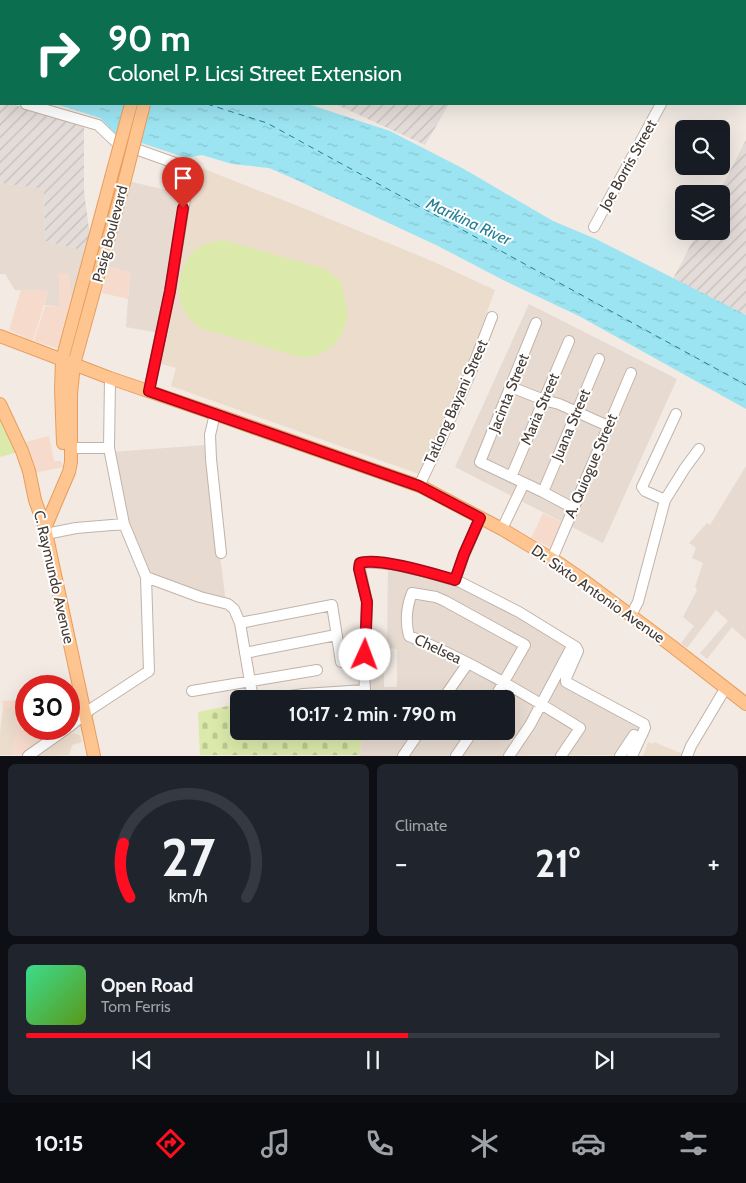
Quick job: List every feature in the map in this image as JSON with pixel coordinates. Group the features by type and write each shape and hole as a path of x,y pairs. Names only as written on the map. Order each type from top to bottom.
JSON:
{"main road":[{"name":"Pasig Boulevard","path":"68,362 130,105"},
{"name":"Pasig Boulevard","path":"68,362 124,179 144,105"},
{"name":"Dr. Sixto Antonio Avenue","path":"0,336 110,378 419,486 502,529 552,559 631,615 746,704"},
{"path":"46,531 69,472 71,462 71,394 68,362"},
{"path":"68,362 61,390 62,438 64,456 69,472"},
{"name":"C. Raymundo Avenue","path":"0,404 22,451 29,471 35,500 46,531 94,756"}],"street":[{"path":"29,105 98,125 116,142 189,168 170,291 149,391"},
{"name":"Joe Borris Street","path":"594,226 660,105"},
{"name":"Tatlong Bayani Street","path":"419,486 440,444 492,317"},
{"name":"Jacinta Street","path":"511,477 480,462 536,323"},
{"name":"Maria Street","path":"511,477 569,341"},
{"name":"Juana Street","path":"542,492 599,359"},
{"name":"A. Quiogue Street","path":"552,559 631,373"},
{"path":"80,717 149,671 146,577 124,524 109,448 110,378"},
{"path":"512,386 608,426"},
{"path":"215,414 210,435 211,459 221,553"},
{"path":"665,500 645,491 642,487 676,414"},
{"path":"70,448 109,448"},
{"path":"631,615 638,602 665,500 699,449"},
{"path":"511,477 573,508"},
{"path":"502,529 524,483"},
{"path":"455,580 480,518"},
{"path":"46,531 124,524"},
{"path":"365,690 367,602 358,565 362,562 391,564 455,580 484,593 576,647 578,651 566,682 644,724 645,730 632,756"},
{"path":"146,577 200,597 228,604 234,609 240,623 251,690"},
{"name":"Chelsea","path":"504,683 525,645 445,601 412,593 407,604 406,614 406,626 409,636 468,663 580,728 561,756"},
{"path":"240,623 332,605 341,662"},
{"path":"245,653 336,635"},
{"path":"509,756 530,726 571,648"},
{"path":"449,690 468,663"},
{"path":"192,691 317,670"},
{"path":"500,690 504,683"},
{"path":"687,756 691,746 726,689"},
{"path":"620,756 634,735"},
{"path":"28,756 50,740"},
{"path":"403,756 414,740"},
{"path":"456,756 467,740"}],"shaded area":[{"path":"15,105 84,127 84,191 90,237 86,251 45,241 44,189 0,183 0,106"},
{"path":"337,105 448,105 425,145"},
{"path":"746,140 746,315 673,279 693,240 730,240 730,185 723,185 728,175 730,175 730,171"},
{"path":"194,165 432,261 495,290 444,428 438,431 419,474 171,386 176,368 158,363"},
{"path":"128,181 183,194 158,333 126,327 130,272 108,267"},
{"path":"0,183 44,189 45,241 86,251 71,304 69,274 59,274 60,307 44,305 48,291 15,290 5,274 0,274"},
{"path":"108,267 130,272 128,299 102,293"},
{"path":"59,273 69,274 71,304 59,349 34,341 45,306 60,307"},
{"path":"21,290 48,291 33,341 9,330"},
{"path":"529,304 677,379 603,543 455,467"},
{"path":"49,436 54,461 61,461 63,467 35,473 26,442"},
{"path":"206,445 226,603 164,582 147,570 127,527 111,452"},
{"path":"746,466 746,640 732,627 707,659 700,653 728,621 716,610 687,648 681,643 694,626 683,617 697,590 695,587 703,563 692,558 696,548 689,543 707,523 710,525"},
{"path":"543,513 565,524 553,549 531,538"},
{"path":"388,565 456,581 577,649 564,679 645,724 630,755 360,756 362,740 515,740 515,690 367,690 368,672 384,673 384,687 397,687 397,649 387,648"},
{"path":"15,700 15,709 3,707 2,701"},
{"path":"3,707 15,709 15,738 12,755 0,755"},
{"path":"80,735 82,742 72,745 69,755 36,756 58,740 80,740"},
{"path":"15,738 15,740 45,740 23,755 12,755"},
{"path":"648,742 653,744 654,742 683,754 682,756 643,756"}],"green space":[{"path":"223,240 325,269 341,281 348,316 342,334 333,346 319,355 303,358 200,328 188,317 180,301 179,292 185,265 194,251 201,246"},
{"path":"0,417 18,452 0,457"},
{"path":"230,706 230,740 362,740 360,755 200,755 198,712"}],"water":[{"name":"Marikina River","path":"59,105 311,105 390,131 464,169 553,221 596,239 746,315 746,409 579,316 505,281 438,246 290,177 269,168 232,164 202,155 187,158 117,135 100,118"}],"ferry route":[{"path":"210,105 267,123 746,385"}],"route":[{"path":"183,208 170,291 149,391 419,486 480,518 455,580 391,564 362,562 358,565 367,602 365,655"}]}
